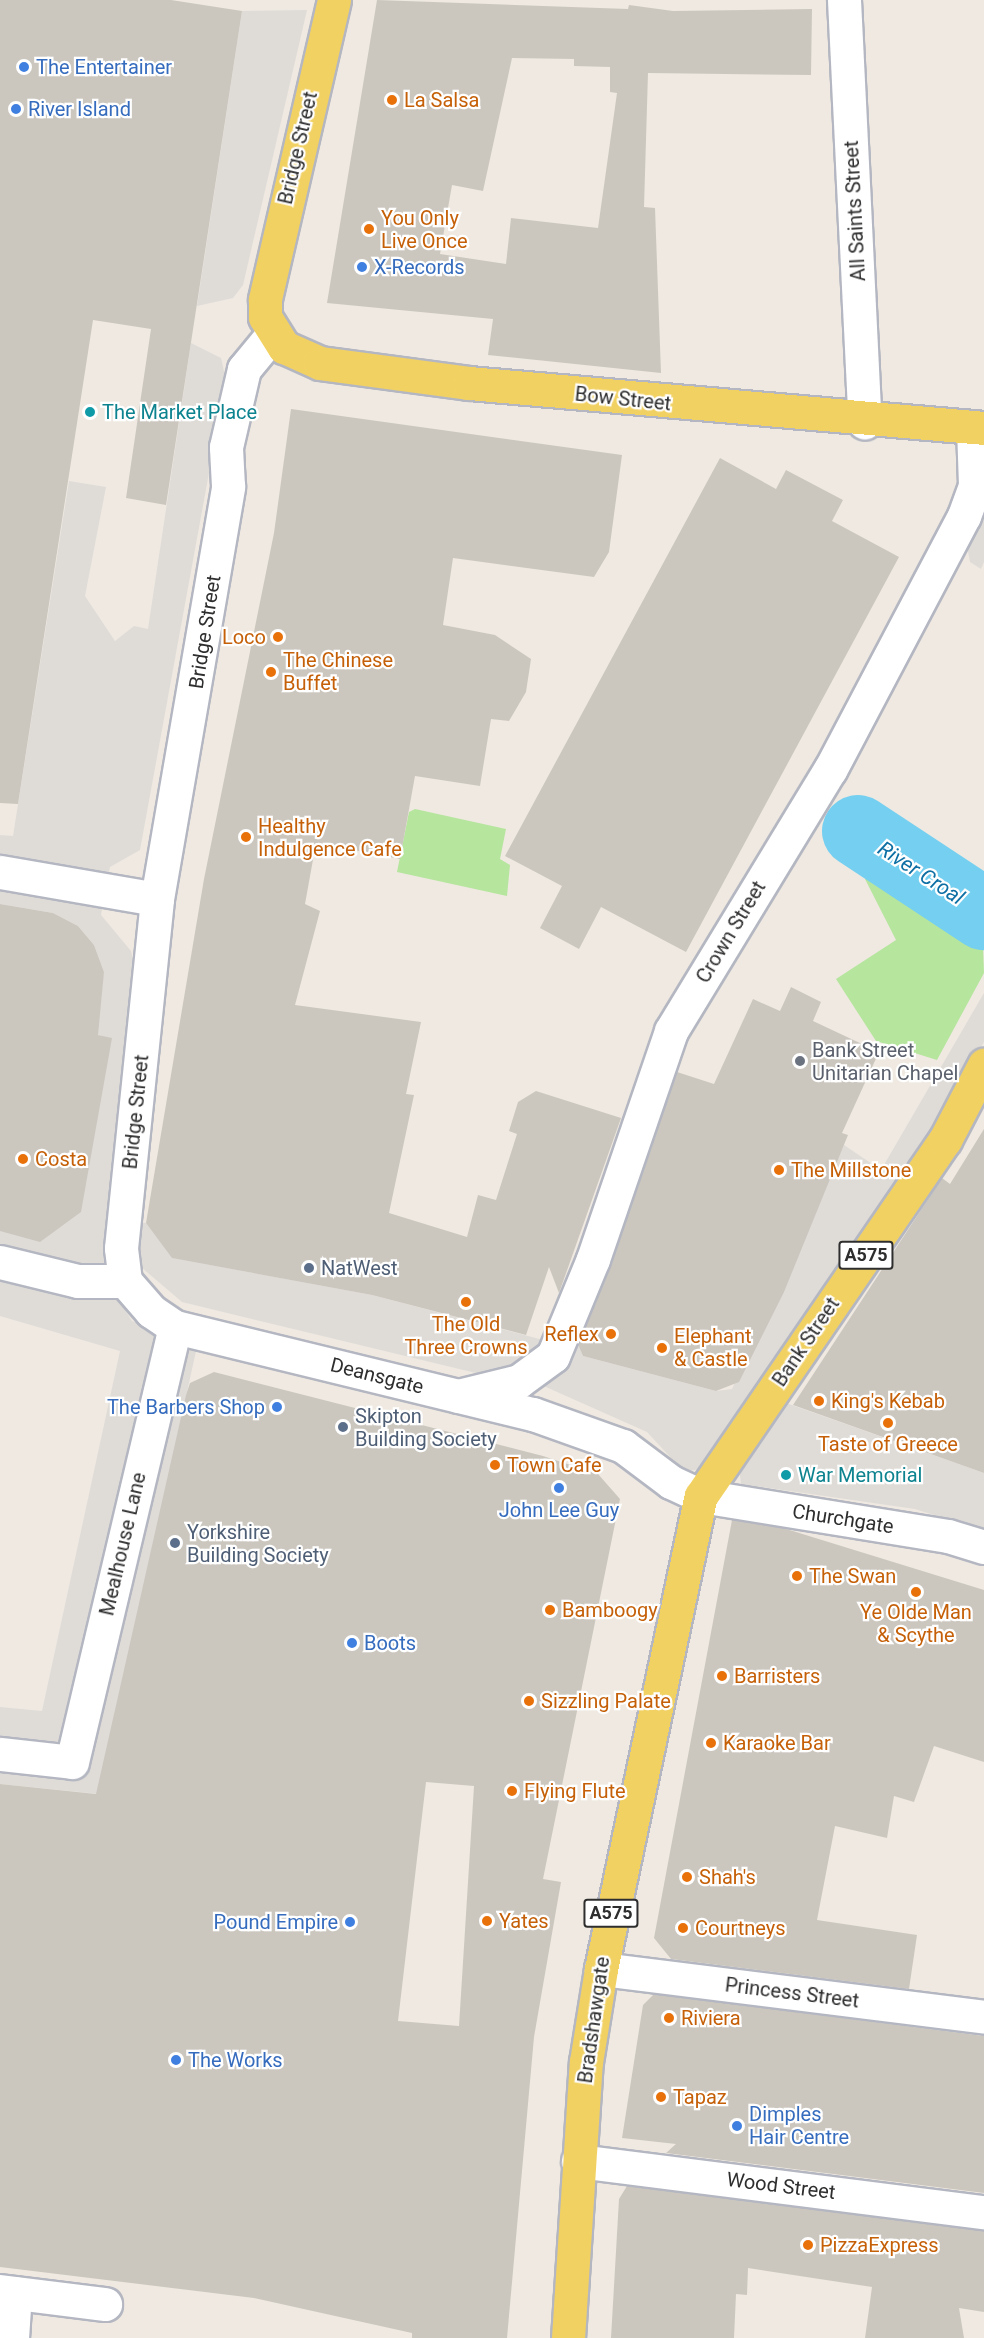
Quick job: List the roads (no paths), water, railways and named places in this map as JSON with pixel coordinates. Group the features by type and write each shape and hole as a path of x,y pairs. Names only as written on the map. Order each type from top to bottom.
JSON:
{"main road":[{"name":"Bridge Street","path":"273,334 266,317 270,273 334,0"},
{"name":"Bow Street","path":"273,334 298,355 343,367 865,422 978,428"},
{"name":"Bank Street","path":"701,1496 945,1140 984,1065"},
{"name":"Bradshawgate","path":"568,2338 578,2161 600,1969 701,1496"}],"street":[{"name":"All Saints Street","path":"844,0 865,422"},
{"name":"Bridge Street","path":"125,1281 121,1248 157,899 226,497 226,447 236,390 244,369 273,334"},
{"name":"Crown Street","path":"458,1396 519,1381 553,1356 593,1259 671,1031 830,770 964,516 975,485 978,428"},
{"path":"0,872 157,899"},
{"path":"0,1262 78,1281 125,1281"},
{"name":"Deansgate","path":"125,1281 151,1311 175,1327 534,1414 623,1446 671,1482 701,1496"},
{"name":"Mealhouse Lane","path":"0,1754 72,1762 175,1327"},
{"name":"Churchgate","path":"701,1496 948,1536 984,1547"},
{"name":"Princess Street","path":"600,1969 984,2017"},
{"name":"Wood Street","path":"578,2161 984,2212"},
{"path":"12,2338 7,2292 105,2304"}],"waterway":[{"name":"River Croal","path":"858,831 984,914"}],"place":[{"name":"The Entertainer","path":"24,67"},
{"name":"La Salsa","path":"392,100"},
{"name":"River Island","path":"16,109"},
{"name":"You Only Live Once","path":"369,229"},
{"name":"X-Records","path":"362,267"},
{"name":"The Market Place","path":"90,412"},
{"name":"Loco","path":"278,637"},
{"name":"The Chinese Buffet","path":"271,672"},
{"name":"Healthy Indulgence Cafe","path":"246,837"},
{"name":"Bank Street Unitarian Chapel","path":"800,1061"},
{"name":"Costa","path":"23,1159"},
{"name":"The Millstone","path":"779,1170"},
{"name":"NatWest","path":"309,1268"},
{"name":"The Old Three Crowns","path":"466,1302"},
{"name":"Reflex","path":"611,1334"},
{"name":"Elephant & Castle","path":"662,1348"},
{"name":"King's Kebab","path":"819,1401"},
{"name":"The Barbers Shop","path":"277,1407"},
{"name":"Taste of Greece","path":"888,1423"},
{"name":"Skipton Building Society","path":"343,1427"},
{"name":"Town Cafe","path":"495,1465"},
{"name":"War Memorial","path":"786,1475"},
{"name":"John Lee Guy","path":"559,1488"},
{"name":"Yorkshire Building Society","path":"175,1543"},
{"name":"The Swan","path":"797,1576"},
{"name":"Ye Olde Man & Scythe","path":"916,1592"},
{"name":"Bamboogy","path":"550,1610"},
{"name":"Boots","path":"352,1643"},
{"name":"Barristers","path":"722,1676"},
{"name":"Sizzling Palate","path":"529,1701"},
{"name":"Karaoke Bar","path":"711,1743"},
{"name":"Flying Flute","path":"512,1791"},
{"name":"Shah's","path":"687,1877"},
{"name":"Yates","path":"487,1921"},
{"name":"Pound Empire","path":"350,1922"},
{"name":"Courtneys","path":"683,1928"},
{"name":"Riviera","path":"669,2018"},
{"name":"The Works","path":"176,2060"},
{"name":"Tapaz","path":"661,2097"},
{"name":"Dimples Hair Centre","path":"737,2126"},
{"name":"PizzaExpress","path":"808,2245"}]}
